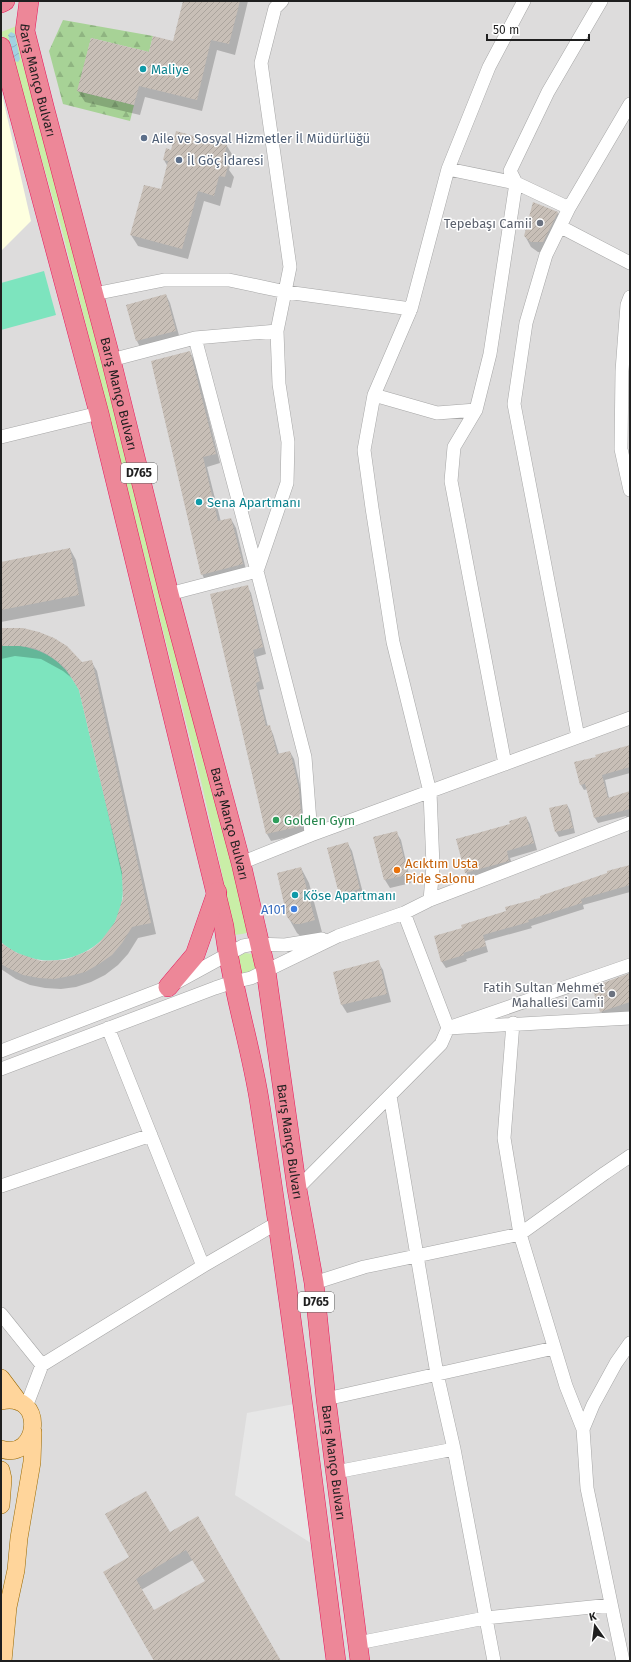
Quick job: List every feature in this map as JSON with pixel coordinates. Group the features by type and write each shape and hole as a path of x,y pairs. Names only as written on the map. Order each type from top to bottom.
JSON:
{"highway":[{"path":"1,3 5,1"},
{"name":"Barış Manço Bulvarı","path":"29,1 25,31 111,360 169,594 241,864 266,971 297,1189 314,1283 326,1399 359,1652"},
{"name":"Barış Manço Bulvarı","path":"1,47 99,413 217,892 224,926 227,954 260,1102 336,1661"},
{"path":"168,987 195,955 217,892"}],"main road":[{"path":"1,1378 23,1404 33,1419 32,1462 19,1538 16,1570 8,1607 3,1661"},
{"path":"1,1401 8,1399 23,1404"},
{"path":"1,1449 14,1450 22,1446 29,1440 33,1432"},
{"path":"1,1470 3,1479 1,1505"}],"street":[{"path":"257,571 287,483 288,442 279,384 277,331 290,267 261,63 275,8 282,1"},
{"path":"430,900 433,866 430,792 393,642 364,450 374,395 411,309 448,169 489,67 524,1"},
{"path":"505,764 451,481 454,447 476,410 490,354 516,183 510,171 548,92 601,1"},
{"path":"578,737 514,404 526,324 546,255 569,208 630,104"},
{"path":"448,169 516,183 569,208"},
{"path":"561,227 630,263"},
{"path":"94,294 164,280 229,280 286,292 411,309"},
{"path":"629,302 622,371 621,449 630,490"},
{"path":"111,360 194,338 277,331"},
{"path":"194,338 257,571 305,757 311,834"},
{"path":"374,395 437,413 476,410"},
{"path":"1,437 99,413"},
{"path":"169,594 257,571"},
{"path":"241,864 311,834 630,718"},
{"path":"1,1069 233,982 251,978 338,936 404,913 430,900 630,823"},
{"path":"297,1189 442,1044 448,1028 404,913"},
{"path":"1,1051 168,987 243,946 260,944 285,945 338,936"},
{"path":"448,1028 630,965"},
{"path":"448,1028 630,1018"},
{"path":"513,1024 504,1138 520,1234 566,1386 583,1429 587,1488 623,1661"},
{"path":"108,1028 203,1266"},
{"path":"390,1096 437,1374 454,1449 494,1661"},
{"path":"1,1186 151,1135"},
{"path":"314,1283 364,1267 520,1234 605,1172 630,1156"},
{"path":"23,1404 42,1365 203,1266 277,1223"},
{"path":"1,1314 42,1365"},
{"path":"583,1429 593,1405 616,1363 630,1344"},
{"path":"326,1399 554,1348"},
{"path":"336,1472 454,1449"},
{"path":"359,1652 485,1618 611,1605"}],"shaded area":[{"path":"1,1 630,1 630,1661 1,1661"},
{"path":"1,90 31,221 1,251"},
{"path":"294,1404 314,1545 235,1495 247,1413"}],"green space":[{"path":"63,20 153,36 149,52 91,38 78,91 134,105 130,121 63,104 49,51"},
{"path":"17,26 21,58 70,224 251,932 234,935 202,785 61,226 27,109 1,32"},
{"path":"44,271 56,315 1,330 1,283"},
{"path":"9,645 32,649 51,657 66,671 79,690 122,872 122,900 120,909 112,926 101,941 86,951 70,958 52,960 34,959 17,953 1,942 1,646"},
{"path":"245,953 252,954 257,958 256,972 242,974 238,957"}],"water":[{"path":"11,32 15,34 20,59 18,62 15,61 8,35"}],"building":[{"name":"Maliye","path":"183,1 240,1 229,44 211,40 197,100 139,86 134,105 77,91 91,38 149,52 153,36 173,41"},
{"path":"176,131 227,145 222,164 228,166 225,177 219,176 214,196 198,191 182,249 130,235 144,185 161,189 168,161 163,160 166,148 171,150"},
{"name":"Tepebaşı Camii","path":"533,202 558,212 543,242 531,242 524,236"},
{"path":"166,294 176,331 136,341 126,305"},
{"path":"190,351 216,454 203,457 218,521 231,518 243,564 201,575 151,361"},
{"path":"70,548 79,595 1,610 1,562"},
{"path":"248,585 263,647 253,650 260,681 256,683 266,726 270,725 277,754 290,751 299,789 302,826 266,834 210,594"},
{"path":"1,628 23,628 39,632 54,638 67,646 82,662 92,660 151,923 132,927 112,955 99,964 85,972 54,979 23,975 1,964 1,943 17,953 41,961 66,960 90,950 100,942 115,922 123,898 122,872 79,690 66,669 45,653 34,648 21,646 1,646"},
{"path":"630,745 630,767 602,775 608,798 630,791 630,809 594,818 585,784 580,785 574,762 596,757 595,755"},
{"path":"567,804 573,828 555,832 549,808"},
{"path":"526,816 534,843 507,851 509,861 465,873 456,839 510,824 509,821"},
{"path":"397,831 408,875 384,880 373,837"},
{"path":"348,842 360,889 339,894 327,848"},
{"path":"630,865 630,885 581,899 582,903 528,920 529,922 483,935 486,946 441,962 434,936 462,928 461,925 506,911 505,907 540,898 540,896 607,873 607,871"},
{"name":"Köse Apartmanı","path":"301,867 315,920 294,924 287,917 277,873"},
{"path":"379,960 387,994 341,1005 333,972"},
{"name":"Fatih Sultan Mehmet Mahallesi Camii","path":"630,973 630,1002 600,1012 592,987"},
{"path":"146,1491 170,1532 198,1516 281,1661 154,1661 103,1572 129,1557 105,1514","holes":["186,1550 205,1581 154,1610 136,1579"]}],"place":[{"name":"Maliye","path":"143,69"},
{"name":"Aile ve Sosyal Hizmetler İl Müdürlüğü","path":"144,138"},
{"name":"İl Göç İdaresi","path":"179,160"},
{"name":"Tepebaşı Camii","path":"540,223"},
{"name":"Sena Apartmanı","path":"199,502"},
{"name":"Golden Gym","path":"276,820"},
{"name":"Acıktım Usta Pide Salonu","path":"397,870"},
{"name":"Köse Apartmanı","path":"295,895"},
{"name":"A101","path":"294,909"},
{"name":"Fatih Sultan Mehmet Mahallesi Camii","path":"612,994"}]}
